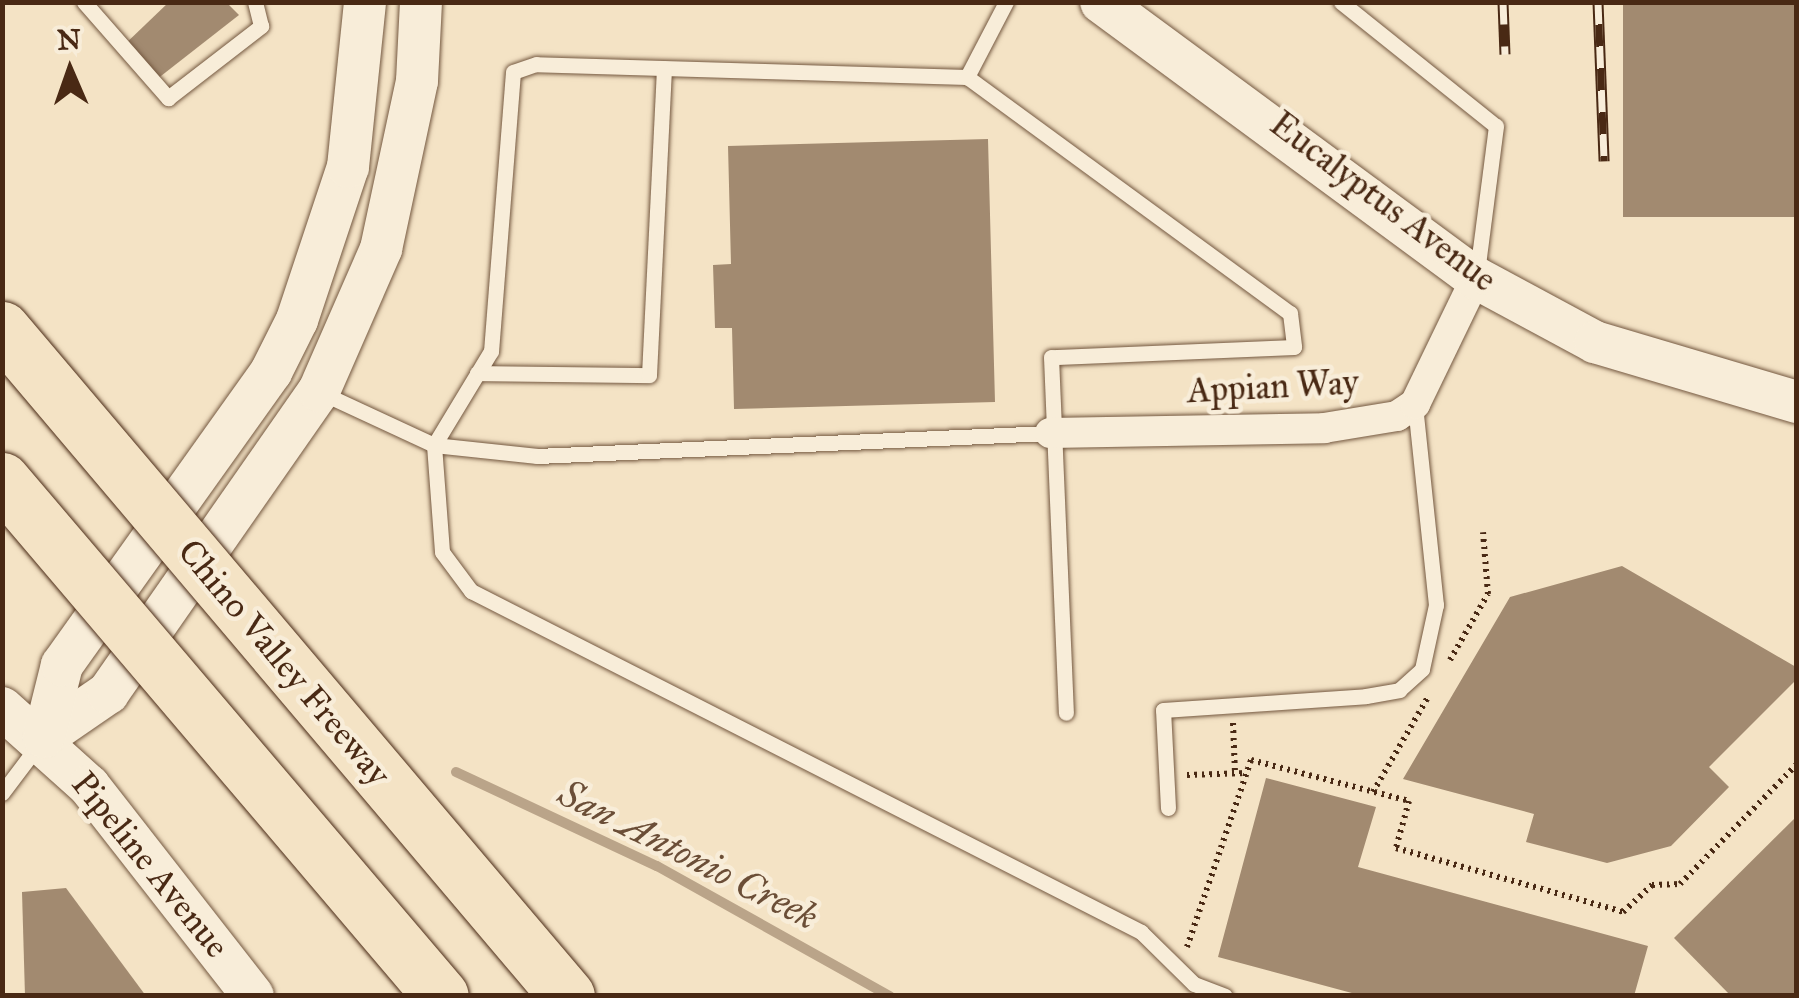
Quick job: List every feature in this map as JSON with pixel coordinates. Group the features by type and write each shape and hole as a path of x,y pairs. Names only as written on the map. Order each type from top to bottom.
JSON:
{"highway":[{"name":"Chino Valley Freeway","path":"2,329 567,996"},
{"path":"2,480 441,996"}],"main road":[{"name":"Pipeline Avenue","path":"44,737 62,666 270,372 297,320 348,167 366,2"},
{"name":"Pipeline Avenue","path":"44,737 108,693 319,392 381,250 417,80 421,2"},
{"name":"Eucalyptus Avenue","path":"1101,2 1476,278 1595,342 1796,402"},
{"path":"2,708 44,737"},
{"name":"Pipeline Avenue","path":"44,737 253,996"}],"street":[{"path":"1415,404 1476,278"},
{"name":"Appian Way","path":"1050,434 1324,428 1415,404"}],"lane":[{"path":"86,5 168,98 261,26 255,2"},
{"path":"967,77 1006,2"},
{"path":"1341,2 1496,126 1476,278"},
{"path":"1066,713 1050,434 1051,357 1294,348 1290,313 967,77 536,64 513,72 490,352 434,444 442,552 470,591 1142,932 1174,964 1225,996"},
{"path":"477,373 649,375 664,68"},
{"path":"319,392 434,444 537,456 1050,434"},
{"path":"1168,808 1163,710 1232,702 1366,696 1399,690 1422,669 1436,606 1415,404"},
{"path":"2,793 44,737"}],"path":[{"path":"1232,702 1235,773"},
{"path":"1174,964 1200,928 1250,760 1409,801 1396,848 1623,912 1652,885 1680,884 1796,765"},
{"path":"1166,775 1247,773"}],"building":[{"path":"169,2 226,2 239,15 152,83 122,47"},
{"path":"1623,2 1796,2 1796,217 1623,217"},
{"path":"988,139 995,402 734,409 732,328 715,328 713,265 731,264 728,146"},
{"path":"1622,566 1796,667 1796,680 1709,767 1729,787 1671,846 1607,863 1526,842 1534,814 1403,779 1510,597"},
{"path":"1266,778 1376,807 1358,867 1648,946 1634,996 1363,996 1218,957"},
{"path":"1796,817 1796,993 1731,996 1674,938"},
{"path":"66,888 146,996 25,996 22,892"}],"waterway":[{"name":"San Antonio Creek","path":"456,772 657,866 890,996"}],"railway":[{"path":"1503,2 1505,54"},
{"path":"1598,2 1604,161"}]}
